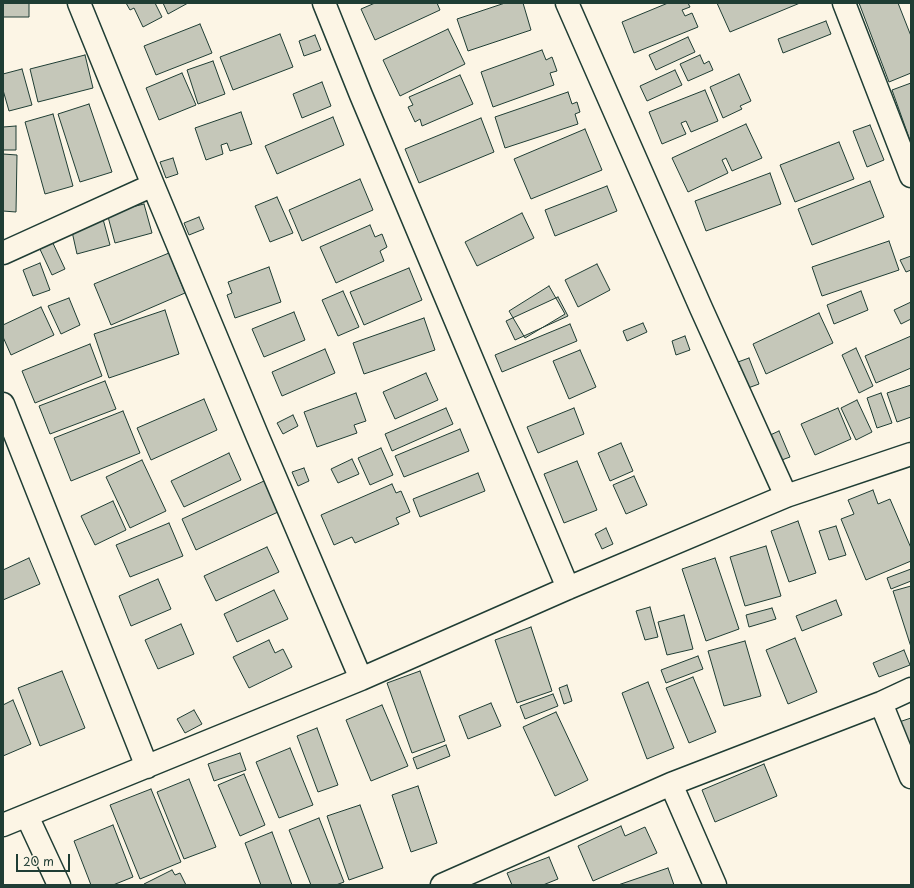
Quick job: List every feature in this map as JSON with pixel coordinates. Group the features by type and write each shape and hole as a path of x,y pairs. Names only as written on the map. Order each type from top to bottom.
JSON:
{"street":[{"path":"79,3 153,186 361,679"},
{"path":"324,3 568,588"},
{"path":"567,3 701,308 786,496"},
{"path":"844,3 911,176"},
{"path":"3,253 153,186"},
{"path":"3,404 147,767"},
{"path":"3,825 361,679 568,588 786,496 911,454"},
{"path":"442,885 473,879 671,784 882,703 911,689"},
{"path":"882,703 911,777"},
{"path":"671,784 715,885"},
{"path":"27,816 59,885"}],"building":[{"path":"3,3 29,3 29,17 3,17"},
{"path":"126,3 155,3 162,17 143,27 134,8 130,10"},
{"path":"163,3 188,3 168,14"},
{"path":"375,3 437,3 440,10 375,40 361,9"},
{"path":"505,3 523,3 531,30 468,51 457,19"},
{"path":"668,3 688,3 690,7 682,10 685,16 692,13 698,27 634,53 622,22"},
{"path":"717,3 800,3 730,32"},
{"path":"859,3 898,3 911,36 911,73 889,82"},
{"path":"826,21 831,34 783,53 778,39"},
{"path":"200,24 212,53 156,75 144,46"},
{"path":"448,29 465,64 400,96 383,60"},
{"path":"280,34 293,67 233,90 220,57"},
{"path":"315,35 321,50 304,56 299,41"},
{"path":"688,37 695,52 656,70 649,55"},
{"path":"542,50 546,60 552,57 557,71 550,73 554,85 493,107 481,72"},
{"path":"85,55 93,88 38,102 30,69"},
{"path":"700,55 704,64 709,61 713,70 688,81 680,64"},
{"path":"213,61 225,94 198,104 187,70"},
{"path":"22,69 32,105 9,111 3,90 3,74"},
{"path":"675,70 682,85 647,101 640,86"},
{"path":"182,73 196,105 159,120 146,88"},
{"path":"739,74 751,101 740,106 742,109 723,118 710,87"},
{"path":"460,75 473,104 422,126 420,119 415,122 408,107 413,105 409,97"},
{"path":"322,82 331,106 302,118 293,94"},
{"path":"911,83 911,143 892,90"},
{"path":"705,90 718,121 691,132 686,121 681,123 686,134 662,144 649,112"},
{"path":"568,92 572,104 577,102 580,112 575,114 578,124 505,148 495,117"},
{"path":"89,104 112,172 80,182 58,114"},
{"path":"241,112 252,144 230,151 227,143 221,145 223,154 206,160 195,128"},
{"path":"53,114 73,186 45,194 25,122"},
{"path":"333,117 344,145 277,174 265,146"},
{"path":"481,118 494,152 419,183 405,149"},
{"path":"746,124 762,158 732,171 726,158 722,160 728,173 688,192 672,158"},
{"path":"870,125 884,160 867,167 853,131"},
{"path":"16,126 16,150 3,150 3,127"},
{"path":"585,129 602,170 531,199 514,159"},
{"path":"839,142 854,179 795,202 780,165"},
{"path":"3,154 17,155 16,212 3,211"},
{"path":"173,158 178,174 166,178 160,162"},
{"path":"770,173 781,204 706,231 695,201"},
{"path":"360,179 373,210 302,241 289,210"},
{"path":"870,181 884,217 812,245 798,209"},
{"path":"607,186 617,211 555,236 545,210"},
{"path":"277,197 293,233 270,242 255,206"},
{"path":"144,204 152,233 115,243 107,213"},
{"path":"522,213 534,238 477,266 465,242"},
{"path":"199,217 204,229 189,235 184,223"},
{"path":"103,219 110,245 77,254 71,227"},
{"path":"370,225 375,237 382,234 387,247 380,251 384,261 336,283 320,247"},
{"path":"51,239 65,269 52,275 38,245"},
{"path":"889,241 899,270 822,296 812,267"},
{"path":"169,253 185,293 111,325 94,284"},
{"path":"911,256 911,270 906,272 900,260"},
{"path":"40,263 50,290 33,296 23,270"},
{"path":"597,264 610,290 578,307 565,280"},
{"path":"269,267 281,302 235,318 227,295 232,293 228,282"},
{"path":"409,268 422,300 364,325 350,292"},
{"path":"549,286 565,314 525,338 509,311"},
{"path":"343,291 359,327 338,336 322,300"},
{"path":"861,291 868,310 834,324 827,305"},
{"path":"558,297 568,316 515,340 506,321"},
{"path":"69,298 80,325 61,334 48,306"},
{"path":"911,302 911,319 901,324 894,310"},
{"path":"41,307 54,335 11,355 3,337 3,325"},
{"path":"165,310 179,354 109,378 94,334"},
{"path":"294,312 305,340 264,357 252,329"},
{"path":"819,313 833,343 766,374 753,344"},
{"path":"424,318 435,350 364,374 353,343"},
{"path":"643,323 647,332 627,341 623,331"},
{"path":"570,324 577,341 502,372 495,355"},
{"path":"685,336 690,350 676,355 672,341"},
{"path":"911,336 911,368 876,383 865,356"},
{"path":"90,344 102,376 35,403 22,371"},
{"path":"856,348 873,386 859,393 842,355"},
{"path":"325,349 335,373 282,396 272,372"},
{"path":"580,350 596,387 569,399 553,361"},
{"path":"749,358 759,384 748,388 738,362"},
{"path":"426,373 438,400 395,419 383,392"},
{"path":"105,381 116,409 50,434 39,406"},
{"path":"911,385 911,417 897,422 887,393"},
{"path":"356,393 366,421 354,425 357,433 317,447 304,412"},
{"path":"881,393 892,423 877,428 867,398"},
{"path":"204,399 217,430 151,460 137,428"},
{"path":"857,400 872,432 856,440 841,408"},
{"path":"446,408 453,424 392,451 385,434"},
{"path":"574,408 584,434 538,453 527,427"},
{"path":"838,408 851,439 815,455 801,424"},
{"path":"123,411 140,453 71,481 54,438"},
{"path":"293,415 298,426 283,434 277,423"},
{"path":"460,429 469,451 404,477 395,456"},
{"path":"779,431 790,457 779,461 768,436"},
{"path":"621,443 633,471 610,481 598,453"},
{"path":"381,448 393,475 370,485 358,458"},
{"path":"229,453 241,480 184,507 171,481"},
{"path":"352,459 359,474 338,483 331,469"},
{"path":"142,460 166,511 130,528 106,477"},
{"path":"577,461 597,510 564,523 544,474"},
{"path":"304,468 309,481 298,486 292,472"},
{"path":"478,473 485,491 420,517 413,499"},
{"path":"634,476 647,505 626,514 613,485"},
{"path":"264,481 278,512 196,550 182,519"},
{"path":"392,484 396,493 401,491 410,512 396,518 399,524 355,543 352,537 334,545 321,515"},
{"path":"873,490 878,504 890,499 911,548 911,561 866,580 841,519 854,514 848,500"},
{"path":"113,501 126,530 95,545 81,516"},
{"path":"798,521 816,573 789,582 771,531"},
{"path":"169,523 183,556 130,577 116,545"},
{"path":"836,526 846,555 829,560 819,531"},
{"path":"606,528 613,544 602,549 595,534"},
{"path":"766,546 781,596 745,606 730,557"},
{"path":"267,547 279,572 216,601 204,576"},
{"path":"29,558 40,584 3,600 3,570"},
{"path":"715,558 739,629 706,641 682,569"},
{"path":"911,569 911,581 891,589 887,578"},
{"path":"158,579 171,609 131,626 119,596"},
{"path":"911,586 911,647 893,591"},
{"path":"274,590 288,619 237,642 224,614"},
{"path":"836,600 842,615 802,631 796,616"},
{"path":"650,607 658,637 645,640 636,611"},
{"path":"772,608 776,619 749,627 746,615"},
{"path":"684,615 693,649 667,655 658,622"},
{"path":"181,624 194,654 158,669 145,640"},
{"path":"531,627 552,691 517,703 495,640"},
{"path":"795,638 817,692 788,704 766,650"},
{"path":"269,640 275,653 283,649 292,667 249,688 233,657"},
{"path":"745,641 761,696 724,706 708,651"},
{"path":"904,650 910,665 879,677 873,663"},
{"path":"698,656 703,669 666,683 661,670"},
{"path":"62,671 85,728 40,746 18,688"},
{"path":"420,671 445,741 412,753 387,683"},
{"path":"693,677 716,732 689,743 666,688"},
{"path":"648,682 674,748 647,759 622,693"},
{"path":"567,685 572,701 564,704 559,688"},
{"path":"553,694 558,706 525,719 520,706"},
{"path":"13,700 31,744 3,756 3,705"},
{"path":"491,703 501,726 468,739 459,716"},
{"path":"382,705 408,766 371,781 346,720"},
{"path":"194,710 202,724 185,733 177,719"},
{"path":"556,712 588,780 555,796 523,727"},
{"path":"911,718 911,744 908,745 899,722"},
{"path":"317,728 338,785 318,792 297,736"},
{"path":"446,745 450,756 417,769 413,758"},
{"path":"290,748 313,805 279,818 256,762"},
{"path":"240,753 246,770 214,781 208,764"},
{"path":"764,764 777,796 715,822 702,790"},
{"path":"244,774 265,825 240,836 218,785"},
{"path":"189,779 216,847 184,859 157,792"},
{"path":"418,786 437,843 411,852 392,795"},
{"path":"151,789 181,862 140,879 110,805"},
{"path":"360,805 383,868 349,880 327,816"},
{"path":"319,818 344,882 336,885 311,885 289,830"},
{"path":"113,825 133,877 113,885 91,885 74,841"},
{"path":"621,826 625,836 645,827 657,853 593,881 578,846"},
{"path":"272,832 292,885 261,885 245,843"},
{"path":"549,857 558,879 543,885 512,885 507,873"},
{"path":"668,868 674,885 618,885"},
{"path":"172,870 175,875 180,873 186,885 144,884"}]}
